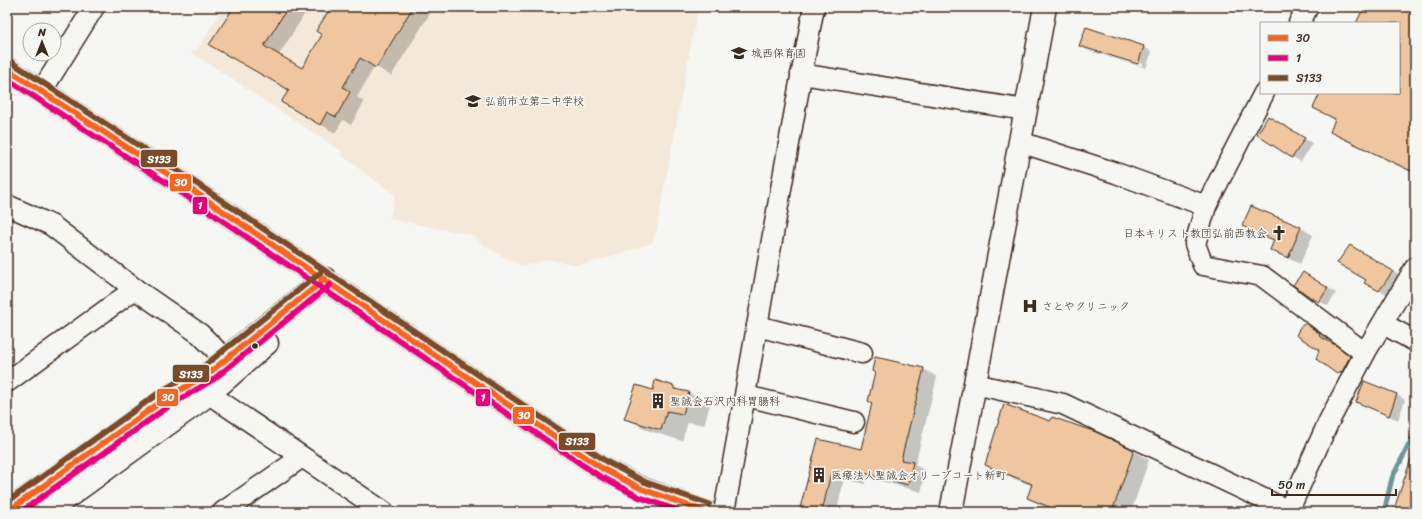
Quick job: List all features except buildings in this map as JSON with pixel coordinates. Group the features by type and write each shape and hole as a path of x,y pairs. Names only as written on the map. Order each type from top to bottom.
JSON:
{"main road":[{"path":"7,69 325,279 603,468 642,489 706,512"}],"street":[{"path":"41,92 94,7"},
{"path":"724,512 746,396 776,211 814,7"},
{"path":"951,512 1045,7"},
{"path":"1300,22 1308,7"},
{"path":"801,74 1026,110"},
{"path":"1263,94 1206,206 1195,244 1203,265 1262,276 1365,353"},
{"path":"1020,142 1116,173 1206,206"},
{"path":"7,205 51,226 135,289 200,334 225,359"},
{"path":"975,384 1063,404 1289,511 1329,421 1365,353 1415,268"},
{"path":"7,512 165,399 209,373 325,279"},
{"path":"47,512 209,394 302,312 325,279"},
{"path":"7,382 135,289"},
{"path":"1382,324 1415,342"},
{"path":"757,326 862,352"},
{"path":"209,394 384,512"},
{"path":"746,396 854,422"},
{"path":"223,512 302,457"}],"shaded area":[{"name":"弘前市立第二中学校","path":"223,7 698,7 656,232 652,243 603,259 578,265 547,259 523,266 483,245 473,235 390,219 395,195 342,156 341,151 191,52 198,49"}],"waterway":[{"path":"1384,512 1392,478 1415,433"}],"transit line":[{"name":"S133","path":"11,62 184,175 607,462 645,482 709,504"},
{"name":"30","path":"7,69 180,182 603,469 642,489 706,512"},
{"name":"1","path":"7,79 176,189 599,476 639,497 682,512"},
{"name":"S133","path":"7,502 160,392 204,366 320,273"},
{"name":"30","path":"7,512 165,399 209,373 325,279"},
{"name":"1","path":"21,512 169,406 214,379 330,285"}],"place":[{"name":"城西保育園","path":"739,53"},
{"name":"弘前市立第二中学校","path":"473,101"},
{"name":"日本キリスト教団弘前西教会","path":"1279,233"},
{"name":"さとやクリニック","path":"1030,306"},
{"name":"聖誠会石沢内科胃腸科","path":"658,401"},
{"name":"医療法人聖誠会オリーブコート新町","path":"819,475"}]}
